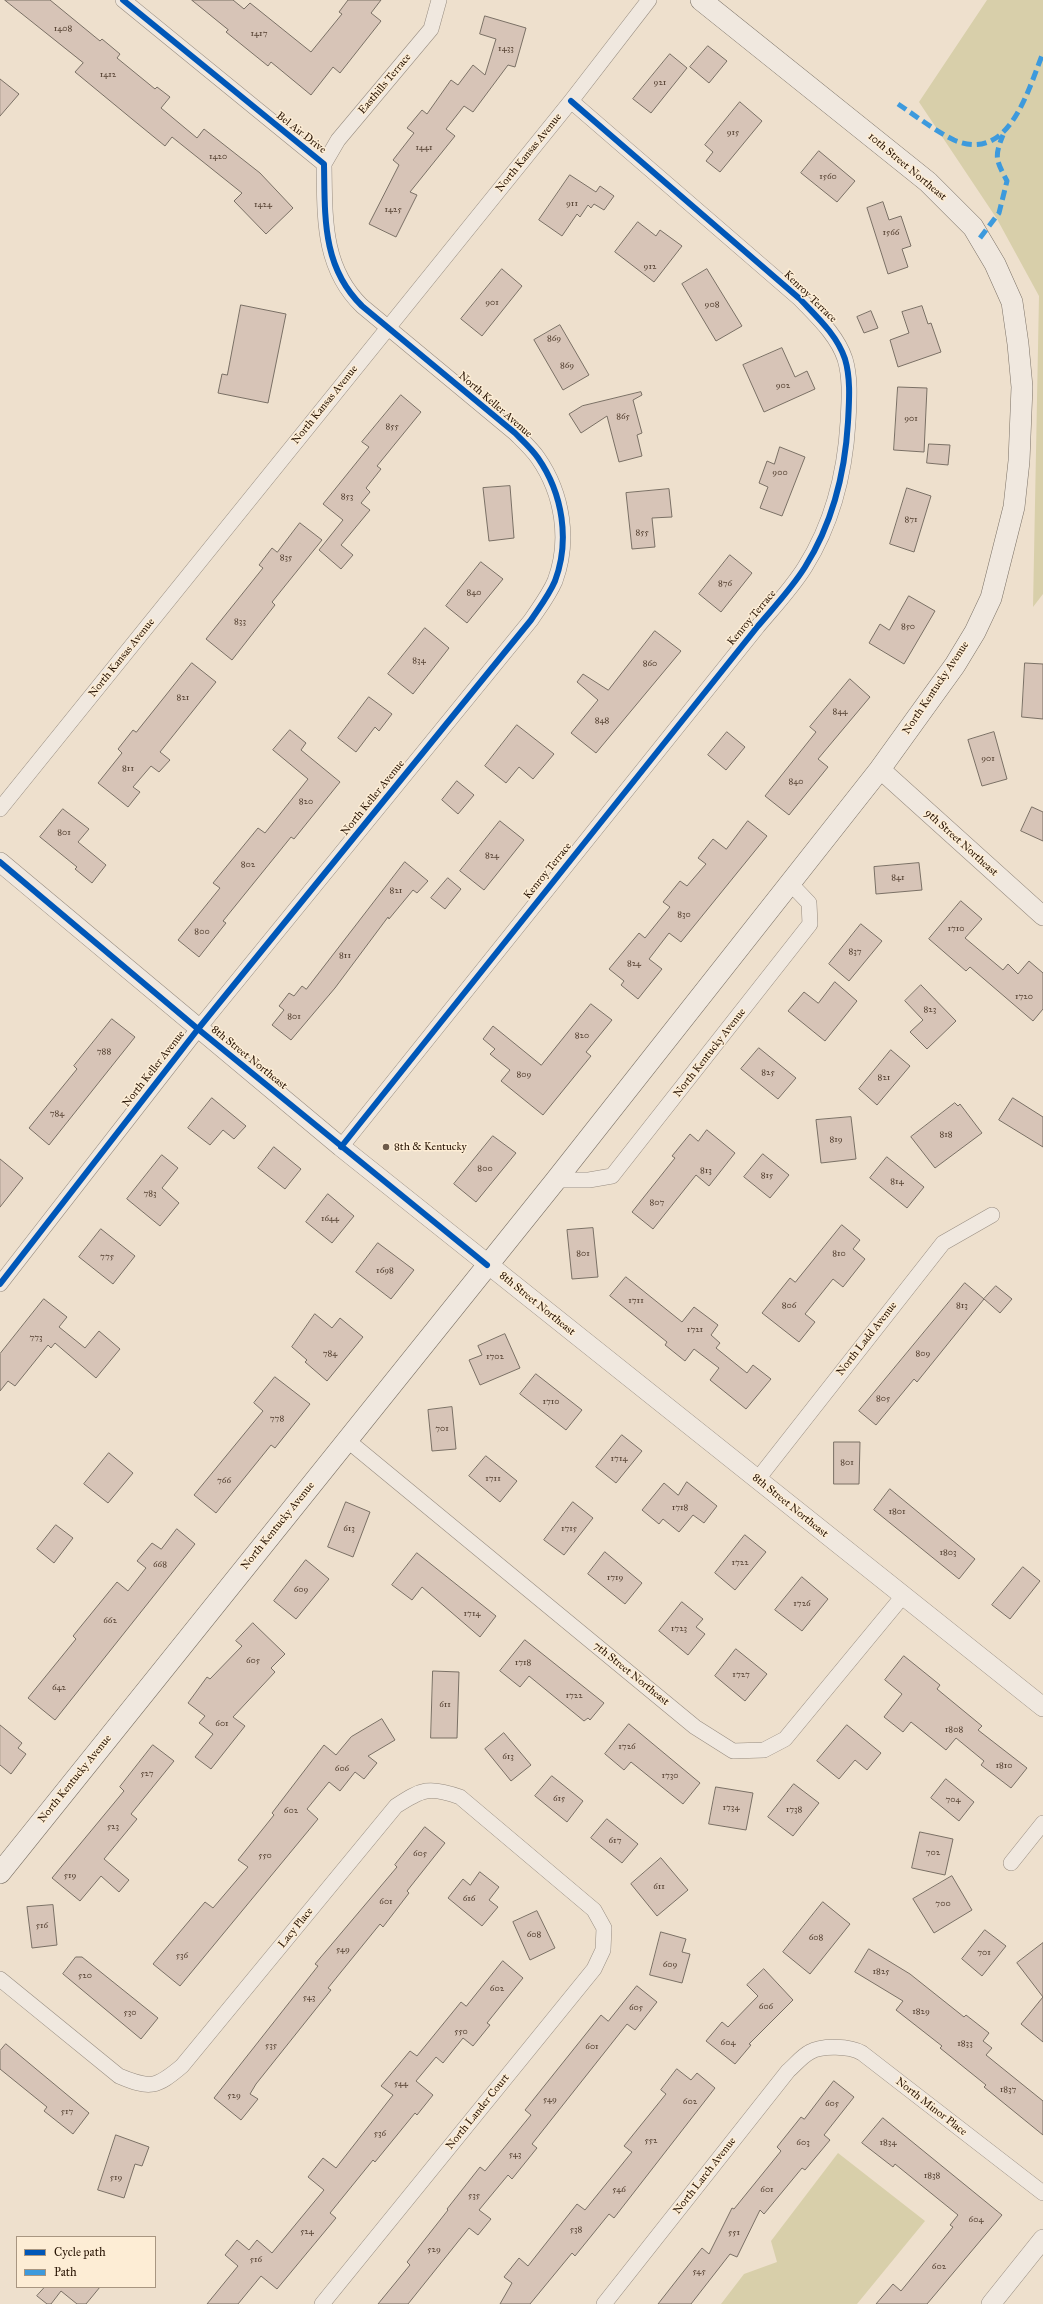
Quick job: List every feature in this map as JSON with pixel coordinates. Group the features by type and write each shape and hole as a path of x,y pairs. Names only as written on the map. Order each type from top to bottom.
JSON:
{"main road":[{"name":"10th Street Northeast","path":"701,0 928,182 973,227 996,264 1012,302 1022,387 1020,440"},
{"name":"North Kentucky Avenue","path":"0,1873 556,1180 789,882 880,769 955,665 975,632 991,598 1014,507 1020,440"}],"street":[{"name":"Bel Air Drive","path":"123,0 324,164 325,216 334,267 347,290 388,327"},
{"name":"Easthills Terrace","path":"324,164 338,140 431,29 439,0"},
{"name":"North Kansas Avenue","path":"0,808 571,101 648,0"},
{"name":"Kenroy Terrace","path":"341,1147 792,585 808,562 828,523 839,484 847,438 850,391 845,359 830,331 800,299 571,101"},
{"name":"North Keller Avenue","path":"0,1284 198,1029 531,620 554,583 560,565 564,538 560,507 550,478 538,457 515,434 388,327"},
{"name":"9th Street Northeast","path":"880,769 1043,916"},
{"name":"8th Street Northeast","path":"0,862 341,1147 1043,1708"},
{"name":"North Kentucky Avenue","path":"556,1180 589,1180 612,1176 719,1042 810,924 809,903 789,882"},
{"name":"North Ladd Avenue","path":"757,1480 943,1243 992,1215"},
{"name":"7th Street Northeast","path":"347,1440 695,1726 733,1751 764,1750 785,1739 903,1596"},
{"name":"Lacy Place","path":"0,1979 119,2076 142,2086 165,2080 182,2066 396,1806 418,1792 442,1791 460,1797 594,1910"},
{"path":"1011,1862 1043,1823"},
{"name":"North Lander Court","path":"322,2304 594,1969 603,1950 604,1928 594,1910"},
{"name":"North Minor Place","path":"810,2052 837,2047 855,2049 862,2053 1043,2193"},
{"name":"North Larch Avenue","path":"604,2304 788,2071 810,2052"},
{"path":"990,2304 1043,2239"}],"shaded area":[{"path":"987,0 1043,0 1043,594 1033,607 1039,296 997,219 919,102"},
{"path":"838,2153 925,2221 857,2304 721,2304 744,2274 777,2262 771,2241"}],"building":[{"path":"5,0 50,0 100,41 102,39 120,54 117,58 155,89 157,87 170,97 161,108 197,138 204,129 260,173 293,208 266,234 234,201 242,193 172,137 165,146 75,72 83,63"},
{"path":"192,0 233,0 244,9 250,3 311,52 342,14 339,12 348,0 381,0 371,13 381,21 340,73 333,67 311,95 271,62 268,66 226,32 228,30"},
{"path":"485,16 526,28 515,67 508,65 473,112 464,106 446,129 455,136 410,192 417,195 396,237 369,224 399,165 393,160 414,133 407,128 422,110 427,114 451,80 458,85 473,65 485,75 496,39 480,34"},
{"path":"708,46 727,61 709,83 690,67"},
{"path":"670,54 687,68 651,113 633,99"},
{"path":"0,79 19,94 0,116"},
{"path":"740,102 762,121 720,172 706,161 713,152 705,145"},
{"path":"819,151 855,181 837,202 801,173"},
{"path":"570,175 596,192 600,186 614,196 604,210 594,204 591,208 588,205 580,217 577,214 562,236 539,220"},
{"path":"883,202 889,220 901,216 911,246 902,249 908,267 888,274 867,208"},
{"path":"638,222 656,236 660,230 682,246 654,282 615,252"},
{"path":"502,269 522,286 482,336 461,319"},
{"path":"707,269 742,326 716,341 682,284"},
{"path":"241,305 286,314 268,403 218,393 222,374 227,375"},
{"path":"922,306 928,324 931,323 941,352 898,367 890,340 909,333 902,312"},
{"path":"871,311 878,328 864,333 857,317"},
{"path":"560,325 589,375 563,390 534,340"},
{"path":"782,348 795,377 807,371 815,389 764,412 743,365"},
{"path":"898,387 927,388 924,452 894,450"},
{"path":"641,392 642,395 633,400 642,433 637,435 642,456 619,462 607,416 581,433 569,414 582,406"},
{"path":"401,395 421,412 377,466 381,469 366,488 370,492 361,503 370,510 341,545 353,555 341,569 319,550 343,520 323,504 369,447 362,442"},
{"path":"929,444 950,445 948,465 927,463"},
{"path":"780,447 805,457 782,516 760,508 768,487 759,483 767,461 774,464"},
{"path":"510,486 514,538 489,541 483,488"},
{"path":"907,488 931,496 914,552 890,544"},
{"path":"669,489 672,517 652,518 655,547 632,549 626,493"},
{"path":"300,523 322,540 272,602 275,605 232,660 206,639 263,568 259,565 272,548 277,552"},
{"path":"730,555 752,573 721,612 699,594"},
{"path":"481,562 503,579 467,623 446,606"},
{"path":"909,596 935,611 904,664 869,643 880,624 889,630"},
{"path":"425,628 449,648 413,694 388,674"},
{"path":"655,631 681,651 596,753 571,733 598,700 577,682 583,674 608,690"},
{"path":"192,663 216,682 160,752 170,760 159,772 151,766 133,787 140,792 128,807 98,783 122,753 118,749 133,730 136,732"},
{"path":"1025,663 1043,664 1043,719 1022,717"},
{"path":"850,679 870,697 818,759 828,767 789,815 765,796 816,732 810,727"},
{"path":"369,697 392,714 379,731 375,727 356,752 338,738"},
{"path":"517,725 554,754 533,779 519,767 506,783 485,766"},
{"path":"290,730 306,743 301,750 340,782 294,839 291,837 223,921 226,923 199,957 178,940 220,888 213,883 258,828 265,833 308,779 273,750"},
{"path":"727,732 745,747 726,770 708,755"},
{"path":"994,732 1007,779 982,786 968,740"},
{"path":"457,781 474,795 458,814 442,800"},
{"path":"1032,807 1043,812 1043,841 1021,831"},
{"path":"63,809 89,829 78,842 106,865 92,883 75,869 77,867 40,837"},
{"path":"500,821 524,840 484,890 460,871"},
{"path":"748,821 767,836 681,942 669,933 649,959 662,969 638,999 621,985 624,981 609,969 639,933 645,938 670,907 663,902 680,881 687,886 706,864 698,858 713,839 726,849"},
{"path":"405,862 428,881 417,893 413,890 389,919 388,917 335,988 291,1040 272,1025 284,1010 279,1006 289,993 294,996 302,986 306,989"},
{"path":"919,863 922,890 876,894 874,867"},
{"path":"448,878 461,889 445,909 431,898"},
{"path":"961,901 982,919 965,938 1003,970 1008,964 1018,974 1029,961 1043,973 1043,1009 1033,1021 970,967 966,971 929,939"},
{"path":"861,924 882,941 849,981 829,964"},
{"path":"835,982 857,1001 825,1041 788,1011 804,992 818,1003"},
{"path":"921,985 956,1021 927,1049 910,1032 923,1020 905,1001"},
{"path":"591,1004 612,1020 586,1052 591,1056 543,1115 501,1081 510,1070 490,1054 495,1049 483,1039 493,1026 541,1065"},
{"path":"112,1019 135,1037 49,1145 29,1128 77,1069 74,1066"},
{"path":"759,1048 796,1078 778,1099 741,1069"},
{"path":"891,1050 910,1066 877,1105 859,1089"},
{"path":"212,1098 246,1126 234,1139 223,1130 210,1145 188,1128"},
{"path":"1013,1098 1043,1117 1043,1147 999,1120"},
{"path":"955,1103 958,1106 960,1104 982,1133 935,1168 911,1137"},
{"path":"851,1117 856,1159 821,1163 816,1120"},
{"path":"707,1130 735,1153 709,1186 696,1175 653,1229 632,1212 675,1158 672,1156 690,1134 698,1141"},
{"path":"493,1136 516,1153 476,1202 454,1184"},
{"path":"274,1147 301,1169 285,1189 258,1168"},
{"path":"763,1154 789,1175 770,1198 744,1177"},
{"path":"162,1155 178,1168 162,1188 179,1203 160,1226 127,1199"},
{"path":"887,1157 924,1187 907,1208 870,1178"},
{"path":"0,1159 23,1178 0,1207"},
{"path":"328,1194 354,1216 332,1243 306,1222"},
{"path":"842,1225 860,1240 853,1249 865,1259 843,1287 833,1279 805,1314 815,1322 799,1342 762,1313 790,1278 795,1282"},
{"path":"593,1228 598,1277 572,1279 567,1230"},
{"path":"101,1229 135,1256 113,1284 79,1257"},
{"path":"378,1243 414,1270 391,1299 356,1272"},
{"path":"626,1277 682,1322 694,1307 718,1325 711,1335 720,1343 716,1348 747,1373 753,1365 771,1379 746,1409 710,1380 719,1368 694,1349 685,1361 665,1345 667,1342 610,1296"},
{"path":"965,1283 984,1299 917,1382 914,1379 876,1425 859,1411"},
{"path":"996,1286 1012,1299 1000,1313 984,1299"},
{"path":"44,1299 67,1317 59,1327 85,1348 99,1331 120,1349 96,1378 55,1343 51,1348 48,1345 15,1386 8,1381 0,1391 0,1354"},
{"path":"315,1314 332,1328 340,1318 363,1337 327,1381 305,1362 307,1360 292,1347"},
{"path":"505,1334 520,1368 480,1385 469,1360 482,1355 478,1346"},
{"path":"536,1374 582,1410 566,1430 520,1394"},
{"path":"275,1377 310,1404 275,1448 271,1445 216,1513 194,1495 263,1411 254,1403"},
{"path":"452,1407 456,1449 432,1451 428,1410"},
{"path":"622,1435 642,1451 616,1483 596,1467"},
{"path":"834,1442 860,1442 859,1484 834,1484"},
{"path":"109,1453 133,1473 108,1503 84,1484"},
{"path":"486,1456 517,1481 500,1502 469,1476"},
{"path":"687,1482 717,1506 704,1523 693,1515 679,1532 663,1519 659,1524 642,1510 664,1483 678,1495"},
{"path":"890,1489 975,1559 959,1579 874,1510"},
{"path":"346,1502 370,1512 353,1557 328,1547"},
{"path":"573,1502 593,1518 564,1555 544,1540"},
{"path":"56,1525 73,1538 54,1563 37,1549"},
{"path":"177,1529 195,1544 55,1720 28,1698 76,1639 73,1636 117,1582 128,1591 146,1568 137,1561 152,1543 161,1549"},
{"path":"745,1535 766,1552 735,1590 715,1573"},
{"path":"605,1552 642,1583 625,1604 588,1574"},
{"path":"417,1553 496,1616 480,1637 422,1587 412,1600 392,1585"},
{"path":"306,1560 329,1579 296,1619 274,1601"},
{"path":"1023,1567 1040,1581 1010,1619 992,1605"},
{"path":"802,1577 828,1599 802,1631 775,1610"},
{"path":"682,1602 703,1619 696,1627 705,1634 688,1655 659,1631"},
{"path":"253,1623 285,1654 271,1668 275,1672 233,1717 245,1726 211,1769 195,1757 213,1734 199,1723 205,1716 188,1703 207,1677 210,1679 242,1646 236,1641"},
{"path":"525,1640 604,1703 590,1720 588,1718 584,1721 529,1676 520,1687 500,1671"},
{"path":"736,1649 767,1674 745,1701 715,1676"},
{"path":"904,1656 940,1685 937,1689 982,1726 978,1730 1027,1768 1011,1788 981,1765 984,1761 956,1738 946,1750 911,1722 903,1732 884,1717 902,1694 885,1680"},
{"path":"433,1671 459,1672 457,1738 431,1738"},
{"path":"382,1719 395,1740 368,1756 377,1763 364,1779 355,1772 340,1791 329,1782 307,1809 318,1819 180,1986 153,1964 205,1902 213,1908 248,1867 238,1860 274,1815 272,1813 324,1745 336,1755 351,1737"},
{"path":"629,1724 700,1783 683,1804 631,1762 624,1770 605,1754"},
{"path":"0,1725 22,1743 18,1748 26,1754 11,1774 0,1765"},
{"path":"847,1725 881,1753 867,1770 855,1760 839,1779 817,1761"},
{"path":"504,1733 531,1765 511,1781 485,1749"},
{"path":"153,1745 174,1761 131,1814 137,1819 104,1859 129,1880 119,1892 101,1876 80,1901 52,1878 124,1791 120,1787"},
{"path":"552,1776 583,1801 567,1822 535,1796"},
{"path":"946,1779 974,1802 959,1821 931,1798"},
{"path":"794,1784 819,1803 793,1836 768,1817"},
{"path":"716,1787 753,1793 746,1830 709,1824"},
{"path":"607,1819 638,1844 622,1863 591,1838"},
{"path":"425,1827 445,1843 407,1891 409,1893 383,1927 380,1924 328,1988 331,1990 256,2084 250,2094 258,2099 241,2120 214,2098 318,1966 315,1964 397,1867 395,1865"},
{"path":"920,1832 953,1839 945,1875 912,1868"},
{"path":"661,1858 688,1890 657,1916 631,1884"},
{"path":"480,1872 499,1887 489,1900 498,1907 482,1926 448,1898 463,1879 470,1885"},
{"path":"952,1876 972,1910 934,1933 913,1899"},
{"path":"823,1902 850,1924 810,1974 783,1952"},
{"path":"53,1905 57,1945 32,1948 27,1907"},
{"path":"537,1911 555,1948 530,1960 513,1922"},
{"path":"985,1930 1006,1946 982,1976 962,1959"},
{"path":"661,1932 686,1939 682,1952 690,1954 682,1983 650,1975"},
{"path":"1043,1943 1043,1997 1017,1963"},
{"path":"869,1949 910,1974 964,2017 966,2015 989,2033 983,2041 992,2048 986,2055 1043,2101 1043,2135 984,2087 986,2085 940,2048 942,2046 896,2010 903,2001 855,1972"},
{"path":"76,1957 82,1957 158,2018 141,2039 63,1974"},
{"path":"503,1961 523,1978 487,2023 490,2025 473,2046 463,2038 443,2063 436,2057 416,2081 433,2095 417,2115 415,2113 375,2162 373,2160 330,2213 336,2218 277,2289 261,2276 238,2304 207,2304 238,2266 225,2255 237,2240 249,2250 257,2240 272,2253 324,2190 308,2177 323,2158 336,2168 393,2095 381,2086 410,2051 417,2056 461,2002 466,2006"},
{"path":"764,1969 793,2000 749,2044 751,2045 735,2064 706,2041 722,2022 728,2027 758,1996 747,1985"},
{"path":"637,1986 657,2002 635,2030 627,2024 532,2144 537,2148 512,2179 508,2175 479,2210 491,2219 478,2235 469,2228 408,2304 378,2304 410,2265 407,2262 480,2167 485,2171 531,2115 525,2110 601,2015 608,2021"},
{"path":"1043,1997 1043,2042 1021,2024"},
{"path":"6,2044 89,2113 73,2134 44,2111 47,2107 0,2069 0,2051"},
{"path":"677,2069 691,2080 697,2073 715,2088 614,2218 609,2214 575,2256 572,2253 530,2304 500,2304 512,2283 504,2277 519,2258 528,2266 577,2204 585,2210 632,2152 624,2146 666,2094 661,2090"},
{"path":"834,2081 854,2097 824,2135 830,2140 805,2170 802,2168 764,2214 760,2210 737,2257 730,2254 691,2304 658,2304 702,2248 709,2254 732,2208 734,2209 781,2151 777,2147 801,2117 804,2119"},
{"path":"883,2118 1002,2215 927,2304 876,2304 893,2284 901,2291 953,2227 950,2225 958,2215 895,2164 893,2167 862,2143"},
{"path":"116,2135 149,2147 142,2166 135,2164 124,2198 98,2190"},
{"path":"44,2288 99,2288 86,2304 77,2304 61,2291 51,2304 47,2304 37,2296"}],"marked path":[{"path":"898,104 933,128 954,140 973,145 989,142 1002,133 1014,119 1023,103 1043,53"},
{"path":"980,238 999,213 1007,181 1000,168 997,154 1003,135"}],"cycle path":[{"path":"0,1284 198,1029 531,620 555,581 560,566 562,550 562,518 558,502 547,472 533,451 515,433 362,306 349,291 339,275 328,240 324,164 123,0"},
{"path":"341,1147 758,626 783,597 805,567 814,551 823,533 836,498 844,460 849,407 849,382 845,359 832,334 800,299 571,101"},
{"path":"0,862 198,1029 487,1265"}],"place":[{"name":"8th & Kentucky","path":"386,1147"}]}
